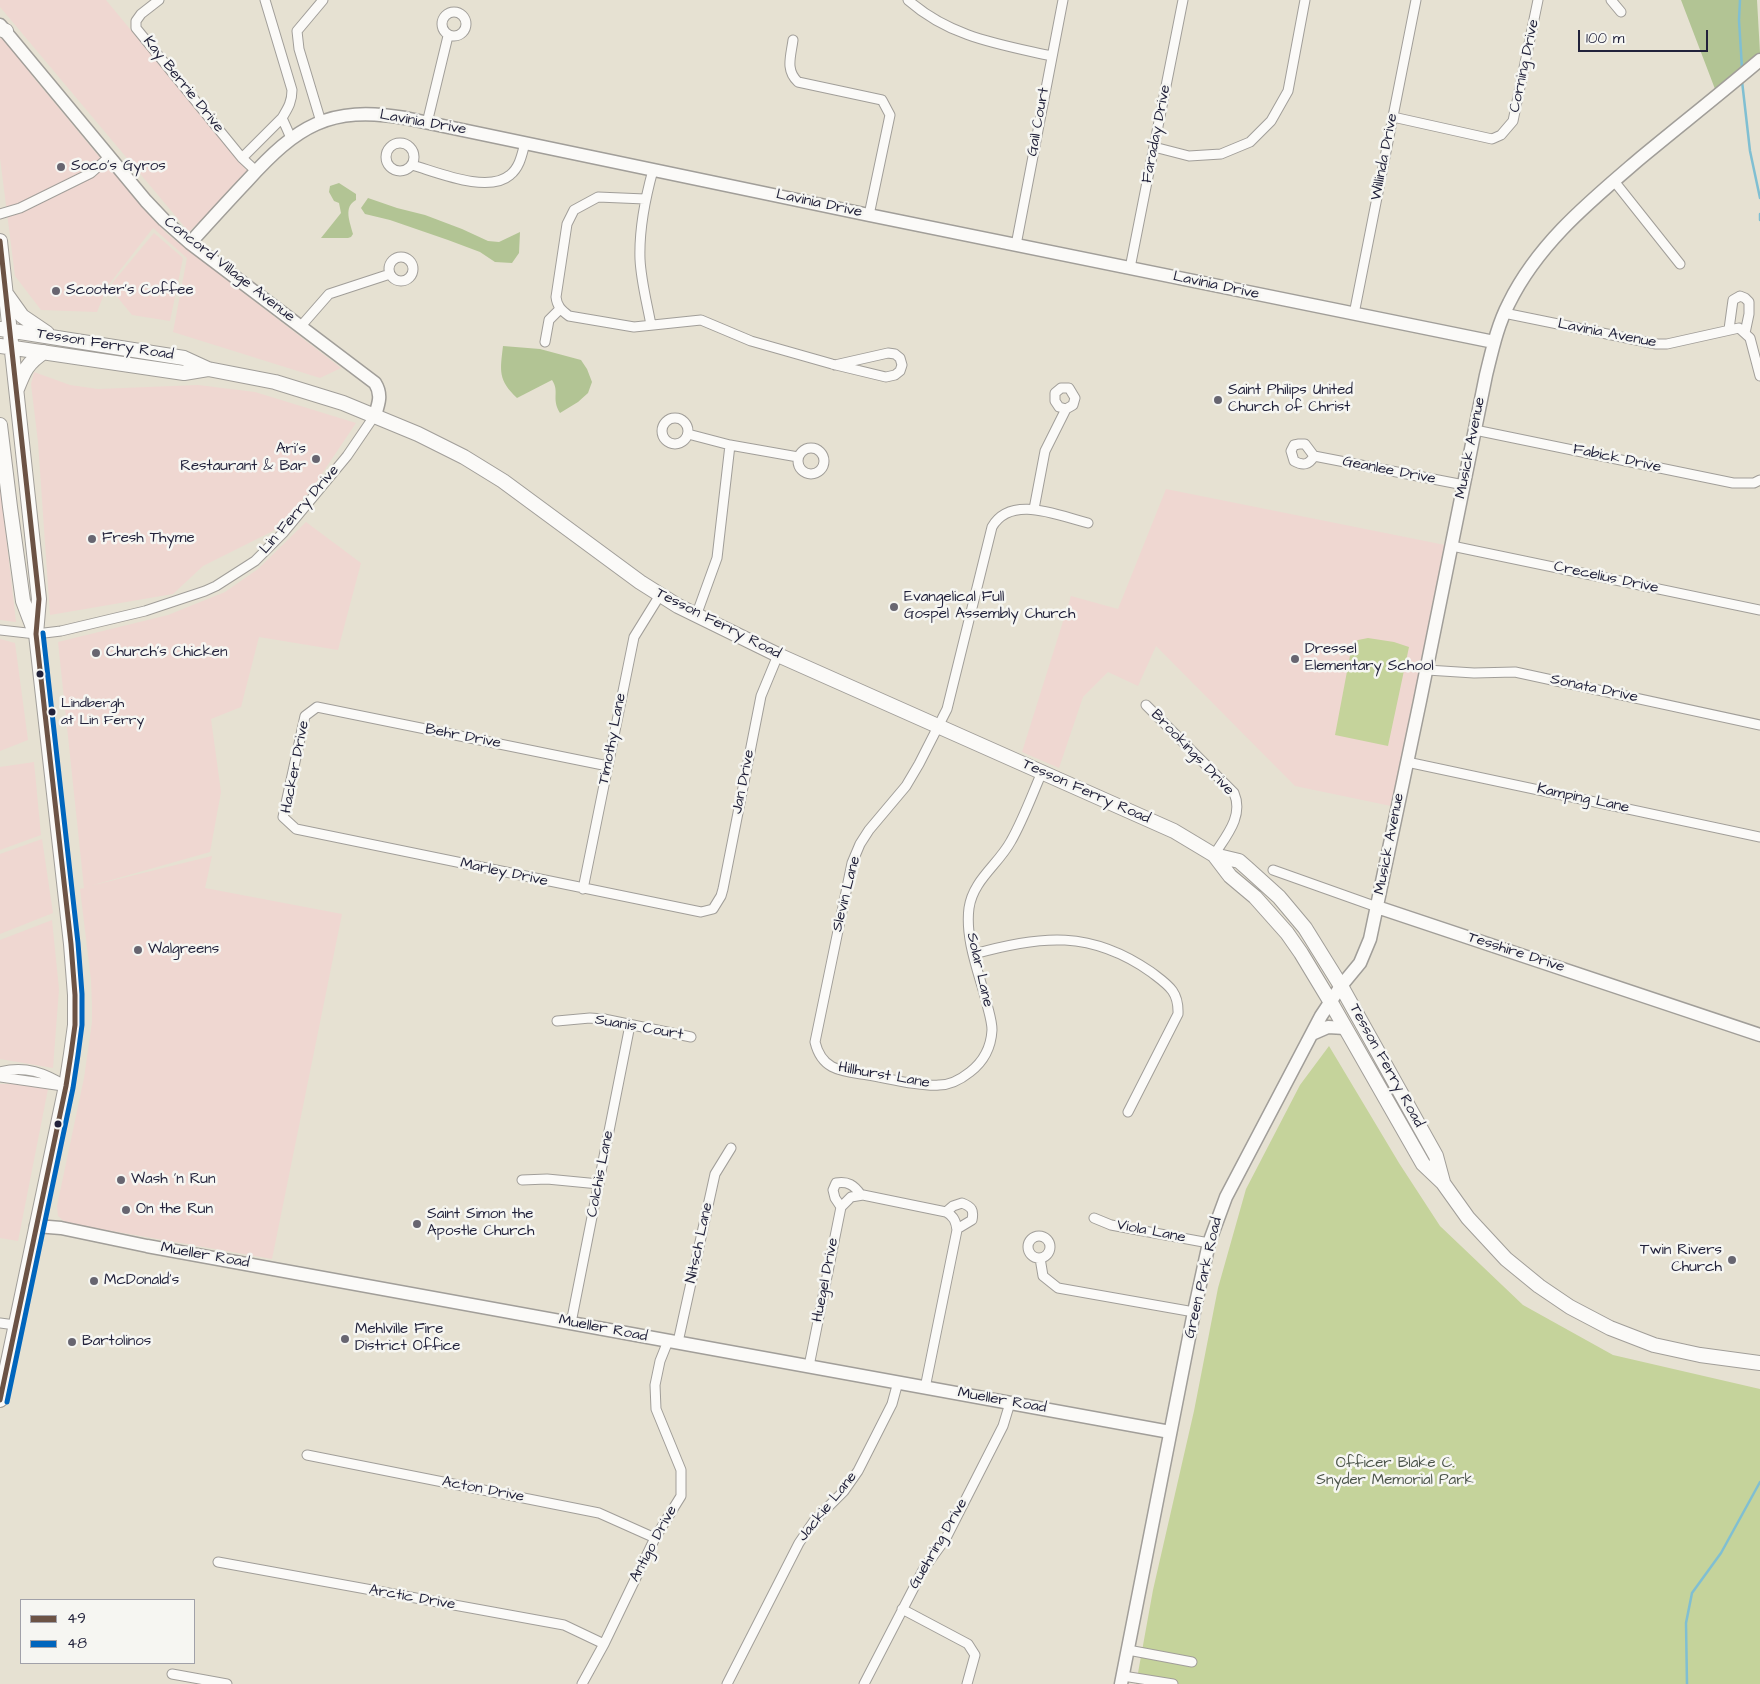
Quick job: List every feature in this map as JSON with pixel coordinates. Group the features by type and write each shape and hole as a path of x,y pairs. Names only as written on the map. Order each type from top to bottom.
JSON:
{"main road":[{"path":"0,241 6,294 6,347 16,390 39,599 36,634 74,973 75,1025 66,1086 0,1400"},
{"path":"6,294 29,323 52,336"},
{"name":"Tesson Ferry Road","path":"5,330 184,358 208,369 248,376 301,389 375,415 437,443 486,470 523,494 660,595 696,616 778,655 1174,831 1214,854 1239,861 1279,897 1304,928 1341,986 1436,1156 1443,1183"},
{"name":"Tesson Ferry Road","path":"6,347 184,373 208,369"},
{"path":"16,390 26,366 44,352"},
{"path":"0,425 23,601 36,634"},
{"name":"Tesson Ferry Road","path":"1214,854 1230,876 1255,898 1287,933 1330,1001 1423,1164 1443,1183 1468,1218 1496,1248 1531,1280 1570,1307 1610,1328 1654,1344 1700,1355 1760,1363"}],"street":[{"name":"Kay Berrie Drive","path":"159,0 141,14 136,22 136,28 242,158 256,171"},
{"path":"242,158 282,118 290,106 292,98 292,90 265,0"},
{"path":"321,122 299,49 297,31 323,0"},
{"path":"908,0 944,26 968,36 1051,56"},
{"name":"Gail Court","path":"1016,245 1063,0"},
{"name":"Faraday Drive","path":"1130,268 1183,0"},
{"path":"1154,148 1189,156 1221,154 1250,142 1271,121 1288,91 1305,0"},
{"name":"Willinda Drive","path":"1354,314 1416,0"},
{"name":"Corning Drive","path":"1393,117 1492,139 1501,136 1513,121 1538,0"},
{"path":"1611,0 1621,12"},
{"name":"Concord Village Avenue","path":"2,28 152,207 190,243 375,383 380,399 375,415"},
{"path":"427,123 448,36"},
{"path":"793,40 789,67 792,76 798,82 882,100 890,115 869,215"},
{"name":"Musick Avenue","path":"1377,907 1475,430 1494,342 1504,313 1523,278 1547,245 1570,220 1757,62"},
{"name":"Lavinia Drive","path":"190,243 274,152 291,138 321,122 348,115 375,114 427,123 1494,342"},
{"path":"282,118 291,138"},
{"path":"412,165 477,184 498,182 510,175 518,166 525,143"},
{"path":"0,214 20,208 91,173 109,157"},
{"path":"651,325 640,257 645,199 653,170"},
{"path":"1614,181 1680,264"},
{"path":"645,199 598,196 574,210 567,224 556,297 560,309 569,316 634,327 701,320 750,341 835,365 886,377 895,375 900,371 902,365 900,358 895,354 888,353 835,365"},
{"path":"300,326 329,294 390,274"},
{"path":"1728,330 1732,300 1740,296 1745,298 1749,302 1749,314 1742,330 1750,338 1760,376"},
{"path":"545,342 549,320 560,309"},
{"name":"Lavinia Avenue","path":"1504,313 1656,344 1667,344 1728,330 1742,330"},
{"path":"1034,510 1046,452 1066,409"},
{"name":"Lin Ferry Drive","path":"0,630 36,634 61,631 153,608 205,591 244,570 266,552 289,527 347,456 375,415"},
{"name":"Fabick Drive","path":"1475,430 1733,483 1754,483 1760,480"},
{"path":"688,434 730,445 798,457"},
{"path":"696,616 717,558 730,445"},
{"name":"Geanlee Drive","path":"1314,456 1464,485"},
{"name":"Slevin Lane","path":"818,1055 815,1042 852,863 860,844 869,830 906,786 946,709 992,527 996,519 1016,510 1034,510 1088,523"},
{"name":"Crecelius Drive","path":"1452,546 1760,610"},
{"name":"Timothy Lane","path":"583,889 634,637 660,595"},
{"name":"Jan Drive","path":"713,909 721,896 723,888 761,696 778,655"},
{"name":"Sonata Drive","path":"1427,670 1474,673 1515,672 1760,725"},
{"name":"Brookings Drive","path":"1146,705 1234,793 1238,806 1237,813 1226,836 1214,854"},
{"name":"Behr Drive","path":"318,707 608,766"},
{"name":"Hacker Drive","path":"296,829 283,817 305,716 318,707"},
{"name":"Kamping Lane","path":"1407,762 1760,837"},
{"name":"Solar Lane","path":"978,1065 987,1051 992,1031 968,924 972,894 1012,841 1042,772"},
{"name":"Marley Drive","path":"296,829 701,912 713,909"},
{"name":"Tesshire Drive","path":"1273,870 1377,907 1760,1035"},
{"name":"Green Park Road","path":"1122,1680 1194,1312 1209,1243 1217,1217 1236,1175 1330,1001 1355,971 1364,956 1377,907"},
{"path":"974,954 1010,944 1037,940 1060,939 1092,944 1112,950 1137,962 1174,992 1179,1002 1178,1014 1128,1112"},
{"name":"Suanis Court","path":"557,1021 590,1018 691,1037"},
{"name":"Colchis Lane","path":"571,1322 630,1025"},
{"path":"1312,1034 1328,1027 1345,1028"},
{"name":"Hillhurst Lane","path":"818,1055 824,1062 835,1069 930,1085 957,1082 978,1065"},
{"path":"0,1072 17,1069 42,1073 66,1086"},
{"path":"0,1077 66,1086"},
{"name":"Nitsch Lane","path":"673,1341 715,1174 732,1148"},
{"path":"522,1180 547,1179 599,1184"},
{"path":"861,1195 856,1188 843,1182 836,1183 833,1190 840,1207 851,1197 861,1195 946,1212 951,1215 956,1224 925,1388"},
{"path":"946,1212 953,1206 962,1203 970,1206 972,1209 972,1220 956,1224"},
{"name":"Huegel Drive","path":"809,1366 840,1207"},
{"name":"Viola Lane","path":"1094,1218 1111,1225 1209,1243"},
{"name":"Mueller Road","path":"36,1226 61,1228 147,1246 1170,1432"},
{"path":"1040,1258 1043,1276 1058,1288 1194,1312"},
{"path":"0,1323 15,1325"},
{"name":"Antigo Drive","path":"582,1684 604,1644 655,1538 680,1496 681,1470 656,1409 655,1385 660,1361 673,1341"},
{"name":"Jackie Lane","path":"727,1684 799,1543 814,1521 844,1491 858,1471 892,1404 898,1382"},
{"name":"Guehring Drive","path":"864,1684 923,1570 946,1538 1003,1426 1010,1403"},
{"name":"Acton Drive","path":"307,1455 599,1513 655,1538"},
{"name":"Arctic Drive","path":"218,1562 564,1625 604,1644"},
{"path":"902,1609 968,1644 974,1655 967,1684"},
{"path":"1128,1650 1192,1662"},
{"path":"172,1674 227,1684"},
{"path":"1122,1680 1173,1684"}],"shaded area":[{"path":"0,0 106,0 249,173 189,232 0,7"},
{"path":"0,38 9,43 34,78 166,233 341,368 320,378 173,332 187,258 153,228 107,287 97,312 41,310 15,276 0,158"},
{"path":"154,233 183,258 170,321 132,315 109,287"},
{"path":"34,372 70,385 98,389 198,385 255,392 356,423 309,493 273,531 203,566 173,594 50,615 38,442 31,384"},
{"path":"0,484 16,622 0,620"},
{"name":"Dressel Elementary School","path":"1166,489 1445,545 1391,806 1295,786 1156,646 1138,686 1108,672 1083,697 1059,768 1022,752 1071,596 1118,609"},
{"path":"306,522 361,563 338,650 259,637 241,707 211,719 221,792 210,852 90,886 212,856 205,888 342,914 272,1259 66,1223 58,1216 57,1206 84,1078 92,1022 92,1005 91,980 80,889 84,888 58,642 168,615 225,592 258,569"},
{"path":"0,639 15,643 28,740 0,751"},
{"path":"34,762 41,835 0,850 0,767"},
{"path":"42,839 53,913 0,934 0,854"},
{"path":"52,920 59,989 53,1068 0,1059 0,940"},
{"path":"0,1084 21,1084 48,1089 18,1241 0,1238"}],"green space":[{"path":"1681,0 1757,0 1760,53 1715,89"},
{"path":"339,183 356,194 356,200 352,203 349,211 349,220 353,234 348,238 321,238 341,213 339,203 334,201 329,192 330,186"},
{"path":"368,198 425,215 488,241 499,242 520,232 519,253 512,263 495,262 480,252 448,240 390,220 365,214 361,208"},
{"path":"503,346 540,349 581,360 592,382 588,393 578,402 560,413 557,408 555,388 552,380 517,398 503,380 501,362"},
{"path":"1368,638 1394,642 1409,647 1388,746 1335,735 1352,645 1358,640"},
{"name":"Officer Blake C. Snyder Memorial Park","path":"1329,1046 1399,1163 1440,1226 1523,1305 1613,1355 1760,1389 1760,1684 1136,1684 1153,1590 1194,1411 1218,1288 1246,1189 1300,1085"}],"waterway":[{"path":"1740,0 1739,20 1742,68"},
{"path":"1742,81 1750,151 1760,198"},
{"path":"1760,214 1760,220"},
{"path":"1687,1684 1686,1623 1692,1593 1721,1553 1760,1482"}],"transit line":[{"name":"49","path":"0,241 39,599 36,634 71,944 75,995 75,1025 66,1086 0,1400"},
{"name":"48","path":"7,1402 73,1088 82,1025 82,994 78,943 43,633"}],"place":[{"name":"Soco's Gyros","path":"61,167"},
{"name":"Scooter's Coffee","path":"56,291"},
{"name":"Saint Philips United Church of Christ","path":"1218,400"},
{"name":"Ari’s Restaurant & Bar","path":"316,459"},
{"name":"Fresh Thyme","path":"92,539"},
{"name":"Evangelical Full Gospel Assembly Church","path":"894,607"},
{"name":"Church's Chicken","path":"96,653"},
{"name":"Dressel Elementary School","path":"1295,659"},
{"name":"Lindbergh at Lin Ferry","path":"52,712"},
{"name":"Walgreens","path":"138,950"},
{"name":"Wash ‘n Run","path":"121,1180"},
{"name":"On the Run","path":"126,1210"},
{"name":"Saint Simon the Apostle Church","path":"417,1224"},
{"name":"Twin Rivers Church","path":"1732,1260"},
{"name":"McDonald's","path":"94,1281"},
{"name":"Mehlville Fire District Office","path":"345,1339"},
{"name":"Bartolinos","path":"72,1342"}]}
